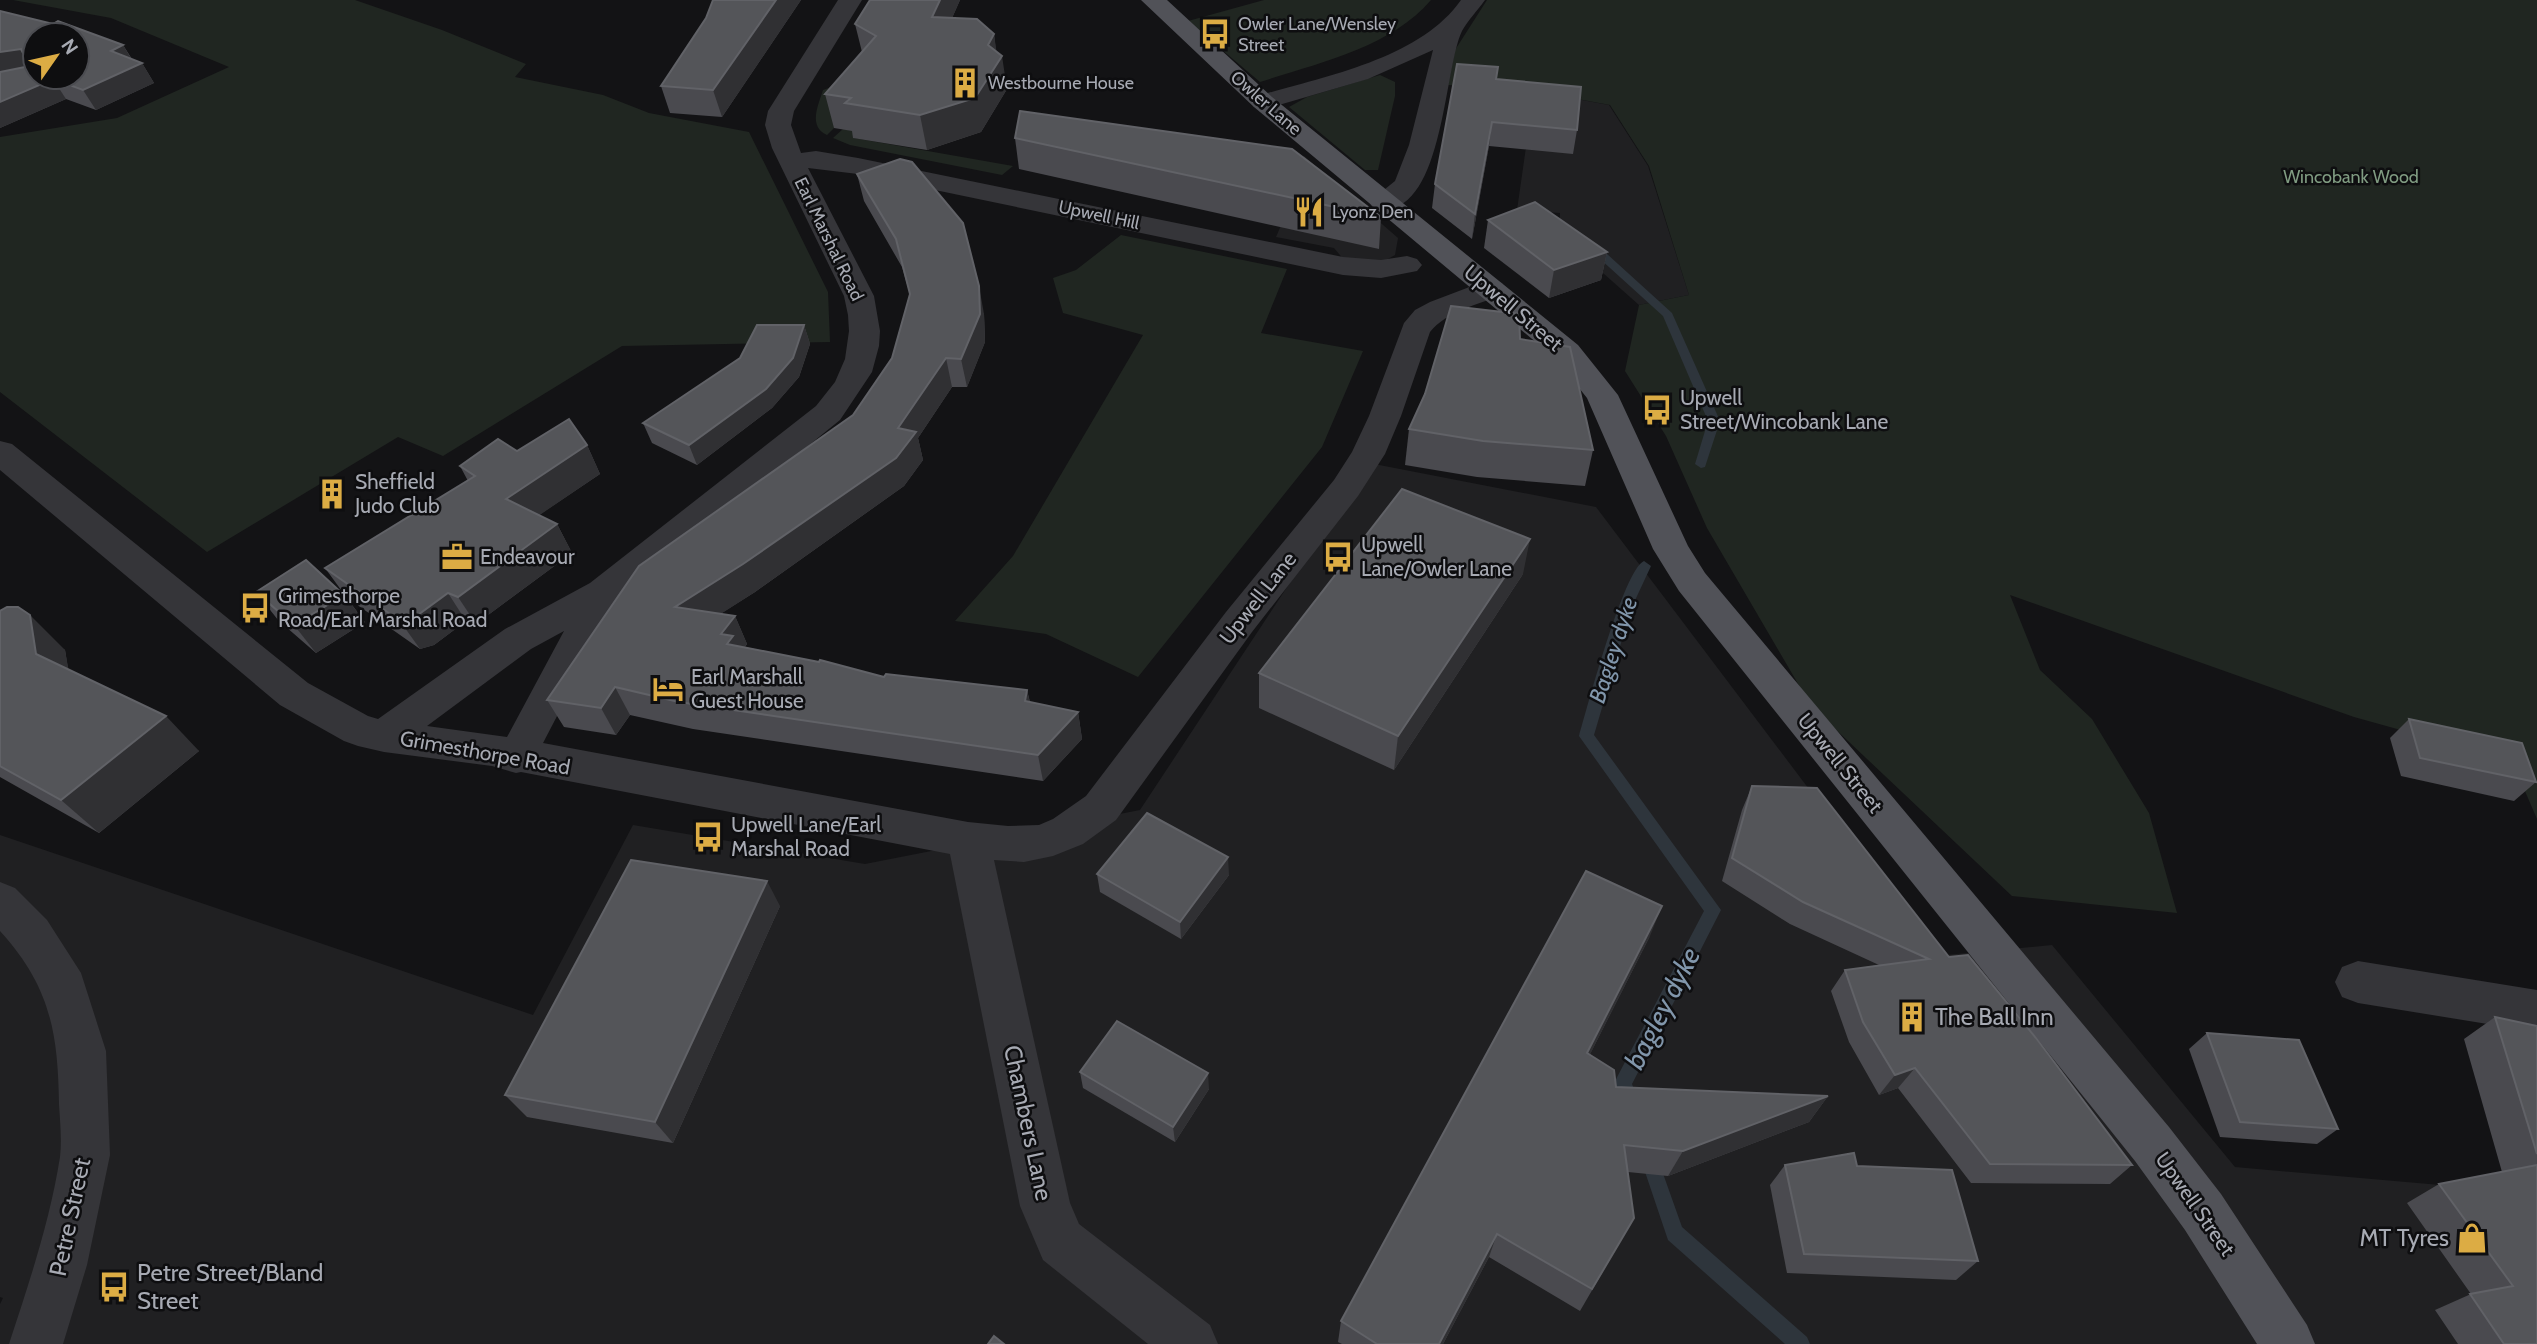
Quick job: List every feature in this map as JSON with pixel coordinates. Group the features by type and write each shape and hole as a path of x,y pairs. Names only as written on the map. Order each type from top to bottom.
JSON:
{"main road":[{"name":"Owler Lane","path":"1153,0 1263,102 1383,202"},
{"name":"Upwell Street","path":"1383,202 1566,352 1602,395 1671,549 1692,582 2152,1144 2203,1212 2288,1344"}],"street":[{"name":"Earl Marshal Road","path":"384,736 518,639 603,592 828,413 852,383 865,349 865,323 859,296 792,162 778,125 781,111 850,0"},
{"path":"1383,202 1404,190 1422,145 1451,29 1474,0"},
{"path":"1263,102 1380,66 1451,29"},
{"path":"1380,66 1414,66 1438,75"},
{"name":"Upwell Hill","path":"792,162 816,159 858,166 1343,266 1381,269 1407,265"},
{"path":"1407,265 1409,253 1428,238"},
{"name":"Upwell Lane","path":"1407,265 1415,330"},
{"name":"Upwell Lane","path":"1059,838 1083,824 1101,808 1239,622 1346,488 1368,454 1385,416 1415,330 1426,317 1441,307 1492,289"},
{"name":"Grimesthorpe Road","path":"0,452 294,694 358,730 492,751 968,841 1036,845 1059,838"},
{"name":"Earl Marshal Road","path":"516,757 603,592"},
{"name":"Chambers Lane","path":"968,841 1045,1206 1061,1242 1191,1344"},
{"name":"Petre Street","path":"0,901 31,933 65,988 82,1051 85,1155 61,1265 36,1344"},
{"path":"2358,982 2537,1011"}],"shaded area":[{"path":"1534,91 1609,105 1648,166 1689,295 1639,305 1559,234 1560,213 1517,210"},
{"path":"1304,156 1398,238 1395,255 1386,260 1345,261 1334,248 1276,237 1292,200 1299,158"},
{"path":"1369,463 1596,507 1935,956 2052,945 2235,1167 2486,1189 2537,1261 2537,1344 0,1344 0,1304 3,1298 0,1297 0,835 533,1015 633,825 865,864 1140,810"}],"green space":[{"path":"13,0 355,0 442,30 526,64 515,77 603,95 649,113 749,132 828,292 830,342 622,346 443,456 398,437 207,552 0,392 0,137 117,118 229,67 111,18"},
{"path":"1264,0 1431,0 1414,17 1374,42 1352,52 1260,82 1188,21"},
{"name":"Wincobank Wood","path":"1487,0 2537,0 2537,819 2512,761 2354,717 2010,595 2040,670 2092,719 2149,813 2177,913 2012,896 1811,706 1707,528 1666,436 1625,371 1639,305 1689,295 1649,166 1610,105 1534,91 1448,85 1455,50"},
{"path":"1380,75 1395,82 1395,96 1378,170 1365,170 1289,107 1307,97"},
{"path":"837,85 834,128 827,135 821,131 816,121 817,109 823,90"},
{"path":"843,129 859,132 854,138 1013,166 1002,175 850,145 833,138"},
{"path":"1121,235 1287,269 1261,333 1363,351 1322,447 1138,677 1046,634 955,621 1013,556 1143,335 1063,313 1053,278 1076,270"}],"building":[{"path":"713,0 776,0 713,90 661,86 706,18"},
{"path":"870,0 940,0 932,17 977,19 994,34 988,45 1002,56 975,98 920,115 845,103 851,98 825,94 876,36 855,24"},
{"path":"0,11 41,21 21,21 21,49 0,52"},
{"path":"91,33 123,45 111,51 142,63 91,86"},
{"path":"1457,64 1498,67 1496,79 1581,87 1577,130 1492,122 1475,214 1435,184"},
{"path":"21,68 21,91 25,91 0,102 0,72"},
{"path":"1020,111 1292,149 1381,217 1015,138"},
{"path":"900,159 912,162 963,223 979,286 980,314 961,359 946,358 898,428 916,432 896,458 743,564 675,607 735,616 721,634 733,636 727,644 819,662 820,660 884,677 886,674 1027,690 1025,701 1078,712 1038,755 679,702 615,687 601,708 547,700 639,566 853,415 892,358 910,294 896,239 857,174"},
{"path":"1535,202 1607,252 1554,270 1488,220"},
{"path":"1451,306 1519,314 1520,339 1570,347 1593,450 1483,441 1409,429 1425,394"},
{"path":"757,325 804,325 793,358 766,389 689,445 643,423 740,358"},
{"path":"569,419 587,445 506,499 557,524 458,597 448,593 415,617 400,621 325,568 475,476 460,466 498,439 517,451"},
{"path":"1402,489 1530,539 1398,736 1259,673"},
{"path":"306,560 344,595 294,625 256,592"},
{"path":"7,607 18,607 30,615 36,654 166,716 61,800 0,766 0,611"},
{"path":"2409,719 2522,743 2536,782 2420,758"},
{"path":"1752,786 1817,788 1949,957 1968,955 2036,1038 2132,1165 1990,1164 1915,1068 1895,1075 1863,1022 1845,970 1929,959 1803,902 1732,858"},
{"path":"1147,813 1228,857 1180,922 1097,874"},
{"path":"631,860 767,881 655,1122 505,1095"},
{"path":"1586,871 1662,906 1587,1053 1614,1070 1616,1087 1828,1096 1683,1151 1624,1145 1634,1218 1592,1289 1497,1234 1439,1344 1377,1344 1341,1321"},
{"path":"2495,1017 2537,1026 2537,1154"},
{"path":"1117,1021 1208,1073 1173,1127 1080,1072"},
{"path":"2207,1033 2299,1040 2338,1129 2240,1122"},
{"path":"1854,1153 1857,1166 1952,1170 1978,1261 1804,1254 1785,1165"},
{"path":"2537,1165 2537,1344 2504,1344 2470,1294 2513,1286 2439,1184"},
{"path":"994,1336 1004,1344 988,1344"}],"waterway":[{"name":"Bagley dyke","path":"1592,246 1668,315 1714,421 1701,464"},
{"name":"bagley dyke","path":"1631,1105 1623,1083 1713,910 1586,736 1624,609 1644,566"},
{"name":"bagley dyke","path":"1649,1157 1675,1233 1800,1344"}],"place":[{"name":"Owler Lane/Wensley Street","path":"1215,34"},
{"name":"Westbourne House","path":"965,83"},
{"name":"Lyonz Den","path":"1309,212"},
{"name":"Upwell Street/Wincobank Lane","path":"1657,410"},
{"name":"Sheffield Judo Club","path":"332,494"},
{"name":"Endeavour","path":"457,557"},
{"name":"Upwell Lane/Owler Lane","path":"1338,557"},
{"name":"Grimesthorpe Road/Earl Marshal Road","path":"255,608"},
{"name":"Earl Marshall Guest House","path":"668,689"},
{"name":"Upwell Lane/Earl Marshal Road","path":"708,837"},
{"name":"The Ball Inn","path":"1912,1017"},
{"name":"MT Tyres","path":"2472,1238"},
{"name":"Petre Street/Bland Street","path":"114,1287"}]}
